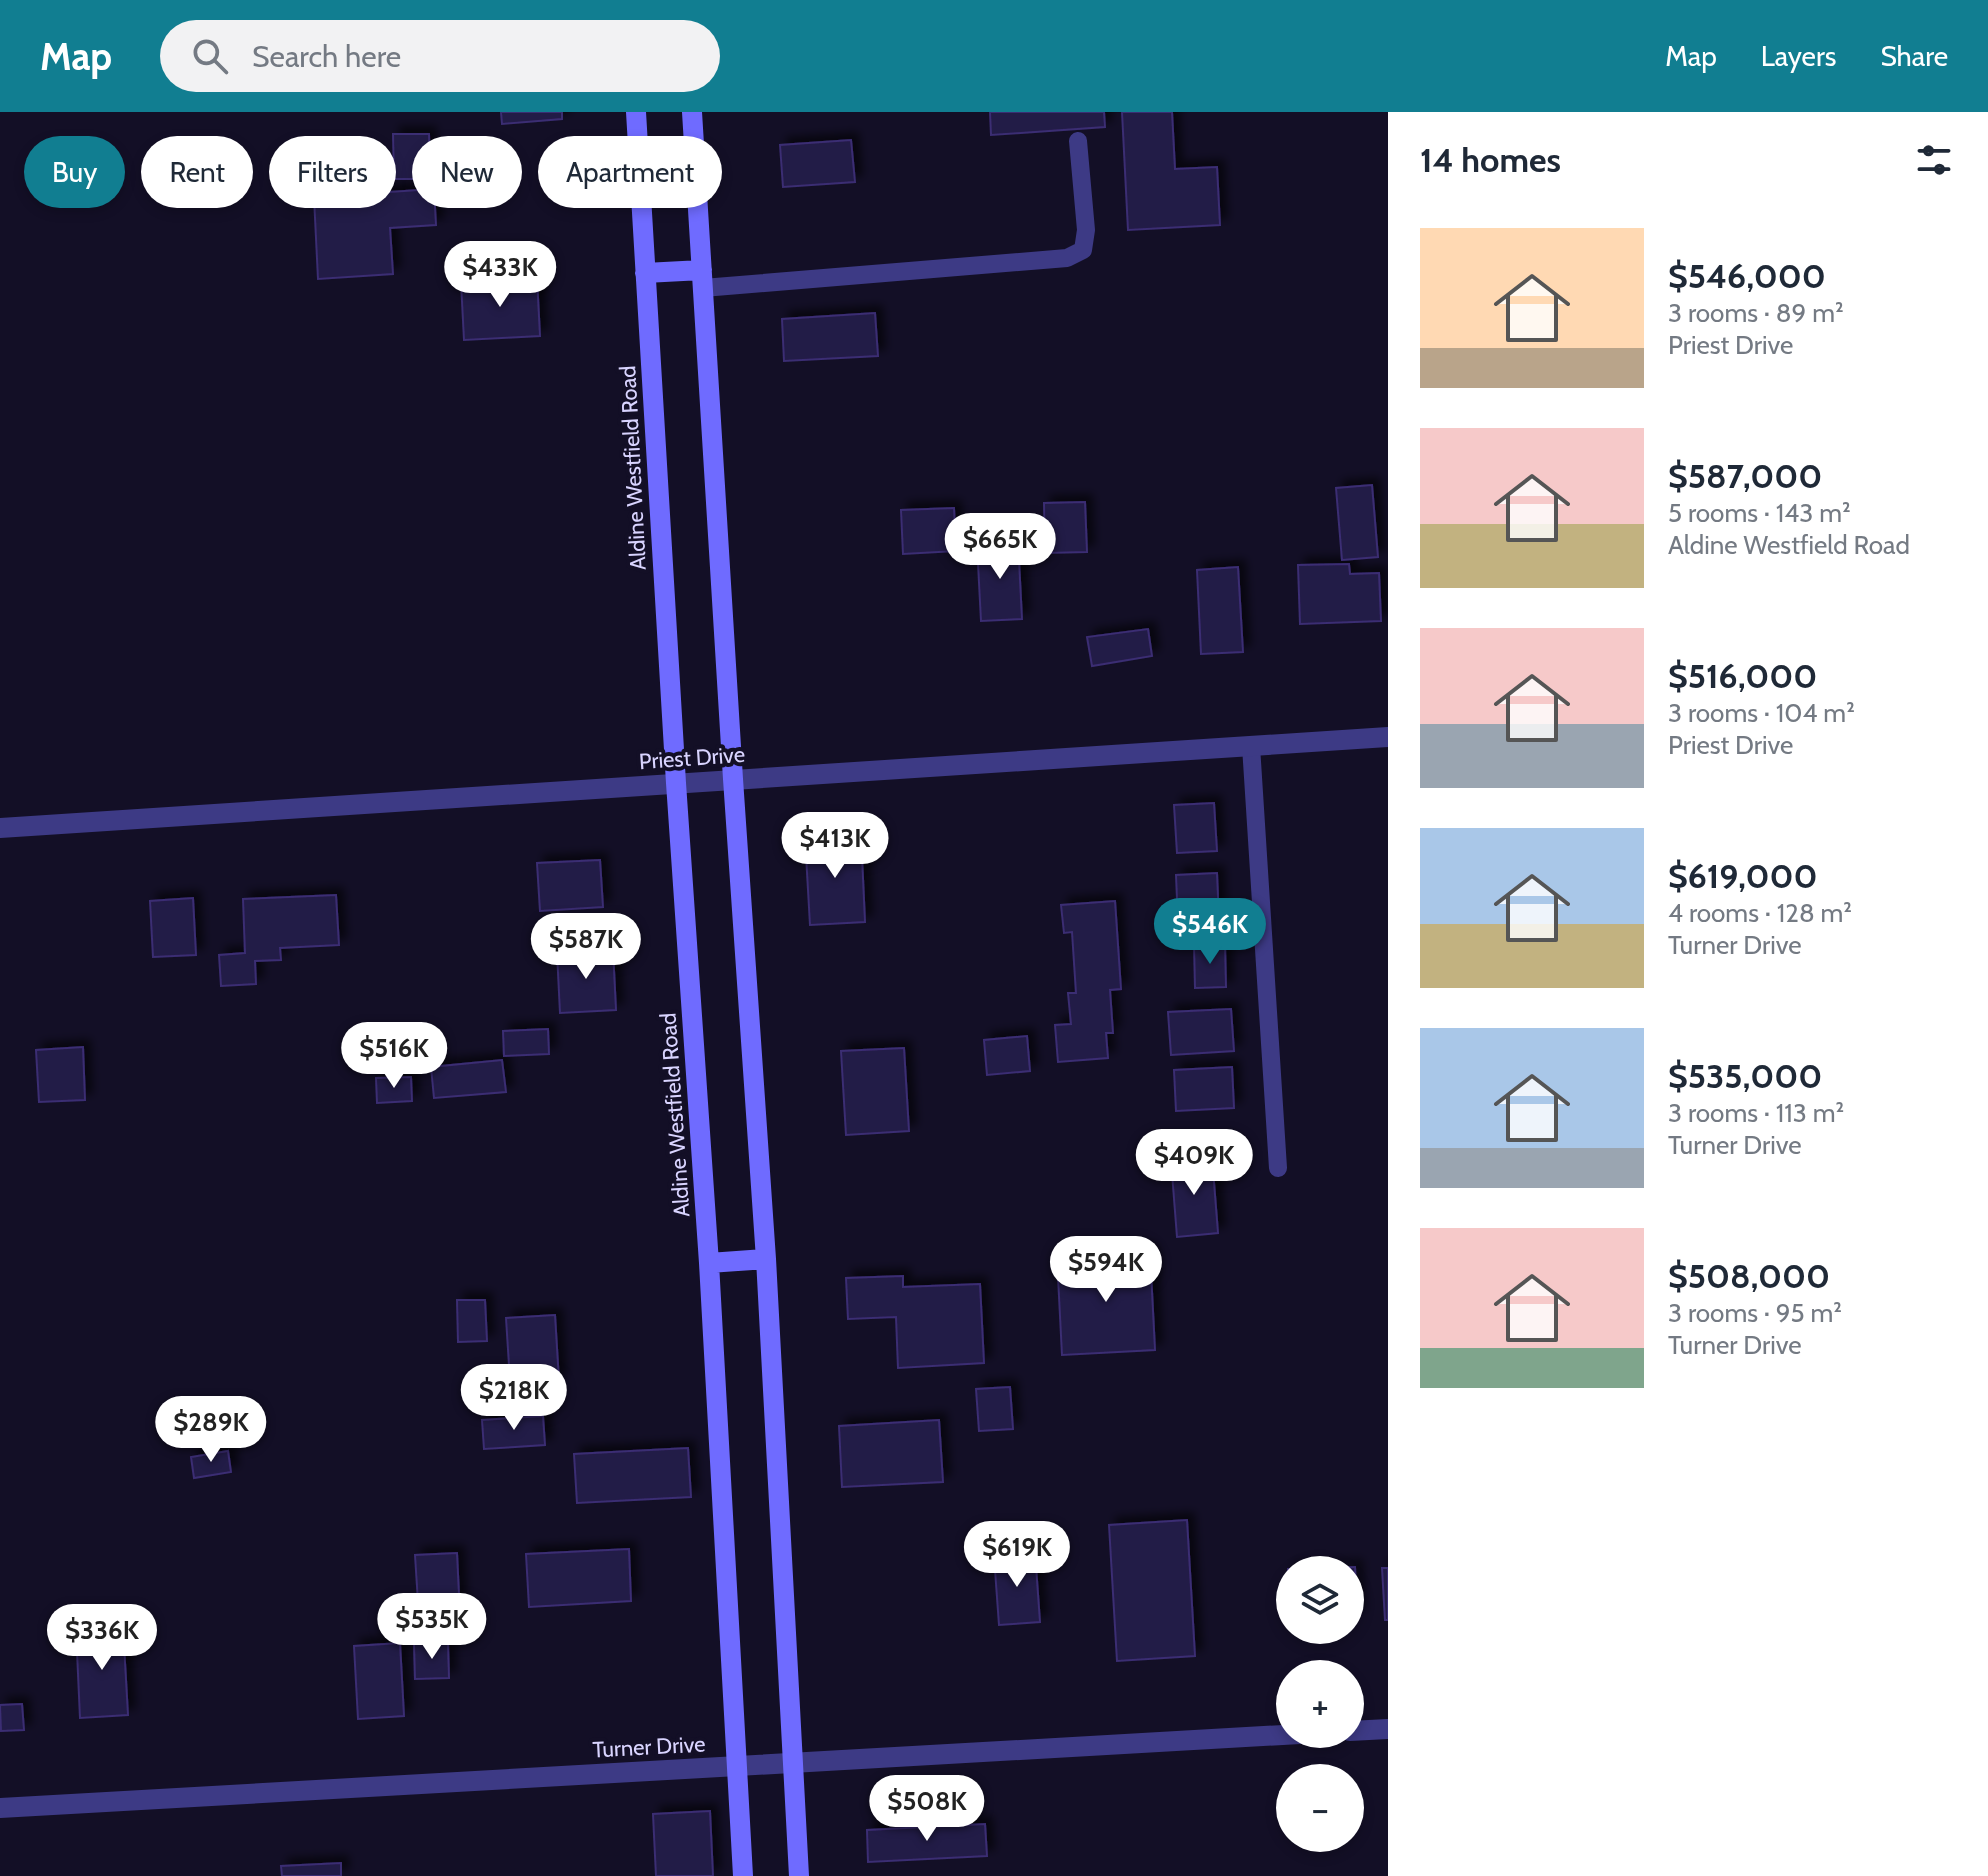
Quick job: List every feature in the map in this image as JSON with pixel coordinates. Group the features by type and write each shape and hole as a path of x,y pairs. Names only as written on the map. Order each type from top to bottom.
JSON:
{"main road":[{"name":"Aldine Westfield Road","path":"636,112 676,783 709,1263 743,1876"},
{"path":"692,112 766,1259 799,1876"},
{"path":"645,273 702,279"},
{"path":"709,1263 766,1259"}],"street":[{"name":"Priest Drive","path":"0,828 1388,737"},
{"path":"1364,1730 1388,1729"},
{"name":"Turner Drive","path":"0,1808 1276,1735"}],"lane":[{"path":"702,279 1067,258 1083,250 1086,230 1078,141"},
{"path":"1251,746 1278,1168"}],"building":[{"path":"501,112 562,112 562,119 502,124"},
{"path":"990,112 1104,112 1105,127 991,135"},
{"path":"1122,112 1172,112 1175,169 1217,167 1220,225 1128,230"},
{"path":"429,134 412,136 412,179 396,179 396,136 393,136"},
{"path":"851,140 855,182 783,187 780,145"},
{"path":"412,190 412,208 435,208 436,225 390,228 393,274 318,279 315,208 396,208 396,192"},
{"path":"537,278 540,336 464,340 461,282"},
{"path":"875,313 878,356 784,361 782,319"},
{"path":"1372,485 1378,557 1342,560 1336,488"},
{"path":"1085,502 1087,552 1045,553 1044,503"},
{"path":"954,508 956,551 903,554 901,510"},
{"path":"1018,541 1022,619 981,621 977,544"},
{"path":"1349,564 1350,574 1379,573 1381,621 1300,624 1298,565"},
{"path":"1238,567 1243,652 1201,654 1197,570"},
{"path":"1148,629 1152,656 1092,666 1087,637"},
{"path":"1214,803 1217,851 1177,853 1174,805"},
{"path":"861,835 865,922 810,925 805,837"},
{"path":"600,860 603,907 540,911 537,863"},
{"path":"1217,873 1219,921 1178,923 1176,875"},
{"path":"336,895 339,945 280,948 281,960 255,961 256,984 221,986 219,955 245,953 243,899"},
{"path":"193,898 196,955 153,957 150,901"},
{"path":"1115,901 1121,989 1110,990 1113,1033 1106,1033 1108,1058 1058,1062 1055,1025 1071,1024 1068,993 1076,993 1072,932 1064,933 1061,905"},
{"path":"1194,944 1225,944 1226,987 1195,988"},
{"path":"613,950 616,1010 560,1013 557,952"},
{"path":"1231,1009 1234,1051 1171,1055 1168,1012"},
{"path":"548,1029 549,1054 504,1056 503,1031"},
{"path":"1027,1036 1030,1071 987,1075 984,1040"},
{"path":"83,1047 85,1100 39,1102 36,1050"},
{"path":"904,1048 909,1131 846,1135 841,1051"},
{"path":"502,1060 506,1092 434,1098 431,1067"},
{"path":"1232,1067 1234,1108 1176,1111 1174,1070"},
{"path":"411,1077 412,1101 377,1103 376,1078"},
{"path":"1212,1157 1218,1233 1177,1237 1171,1160"},
{"path":"1150,1252 1155,1350 1062,1355 1057,1257"},
{"path":"903,1276 903,1287 980,1284 984,1363 898,1368 896,1317 848,1319 846,1278"},
{"path":"457,1300 485,1300 487,1341 458,1342"},
{"path":"555,1315 559,1381 520,1383 519,1365 509,1365 506,1318"},
{"path":"1010,1387 1013,1429 979,1431 976,1389"},
{"path":"543,1416 545,1445 484,1449 482,1420"},
{"path":"939,1420 943,1482 842,1487 839,1426"},
{"path":"688,1448 691,1497 577,1503 574,1454"},
{"path":"228,1451 231,1472 194,1478 191,1457"},
{"path":"1187,1520 1195,1656 1117,1661 1109,1525"},
{"path":"629,1549 631,1601 529,1607 526,1554"},
{"path":"1035,1552 1040,1622 999,1625 994,1556"},
{"path":"457,1553 460,1616 419,1618 415,1555"},
{"path":"1382,1568 1388,1568 1388,1620 1385,1620"},
{"path":"123,1627 128,1715 80,1718 76,1629"},
{"path":"400,1643 404,1716 358,1719 354,1646"},
{"path":"448,1643 449,1678 415,1679 414,1644"},
{"path":"22,1704 24,1730 1,1731 0,1705"},
{"path":"710,1811 713,1876 656,1876 653,1814"},
{"path":"985,1824 987,1856 868,1862 867,1830"},
{"path":"341,1863 341,1876 282,1876 281,1866"}]}
